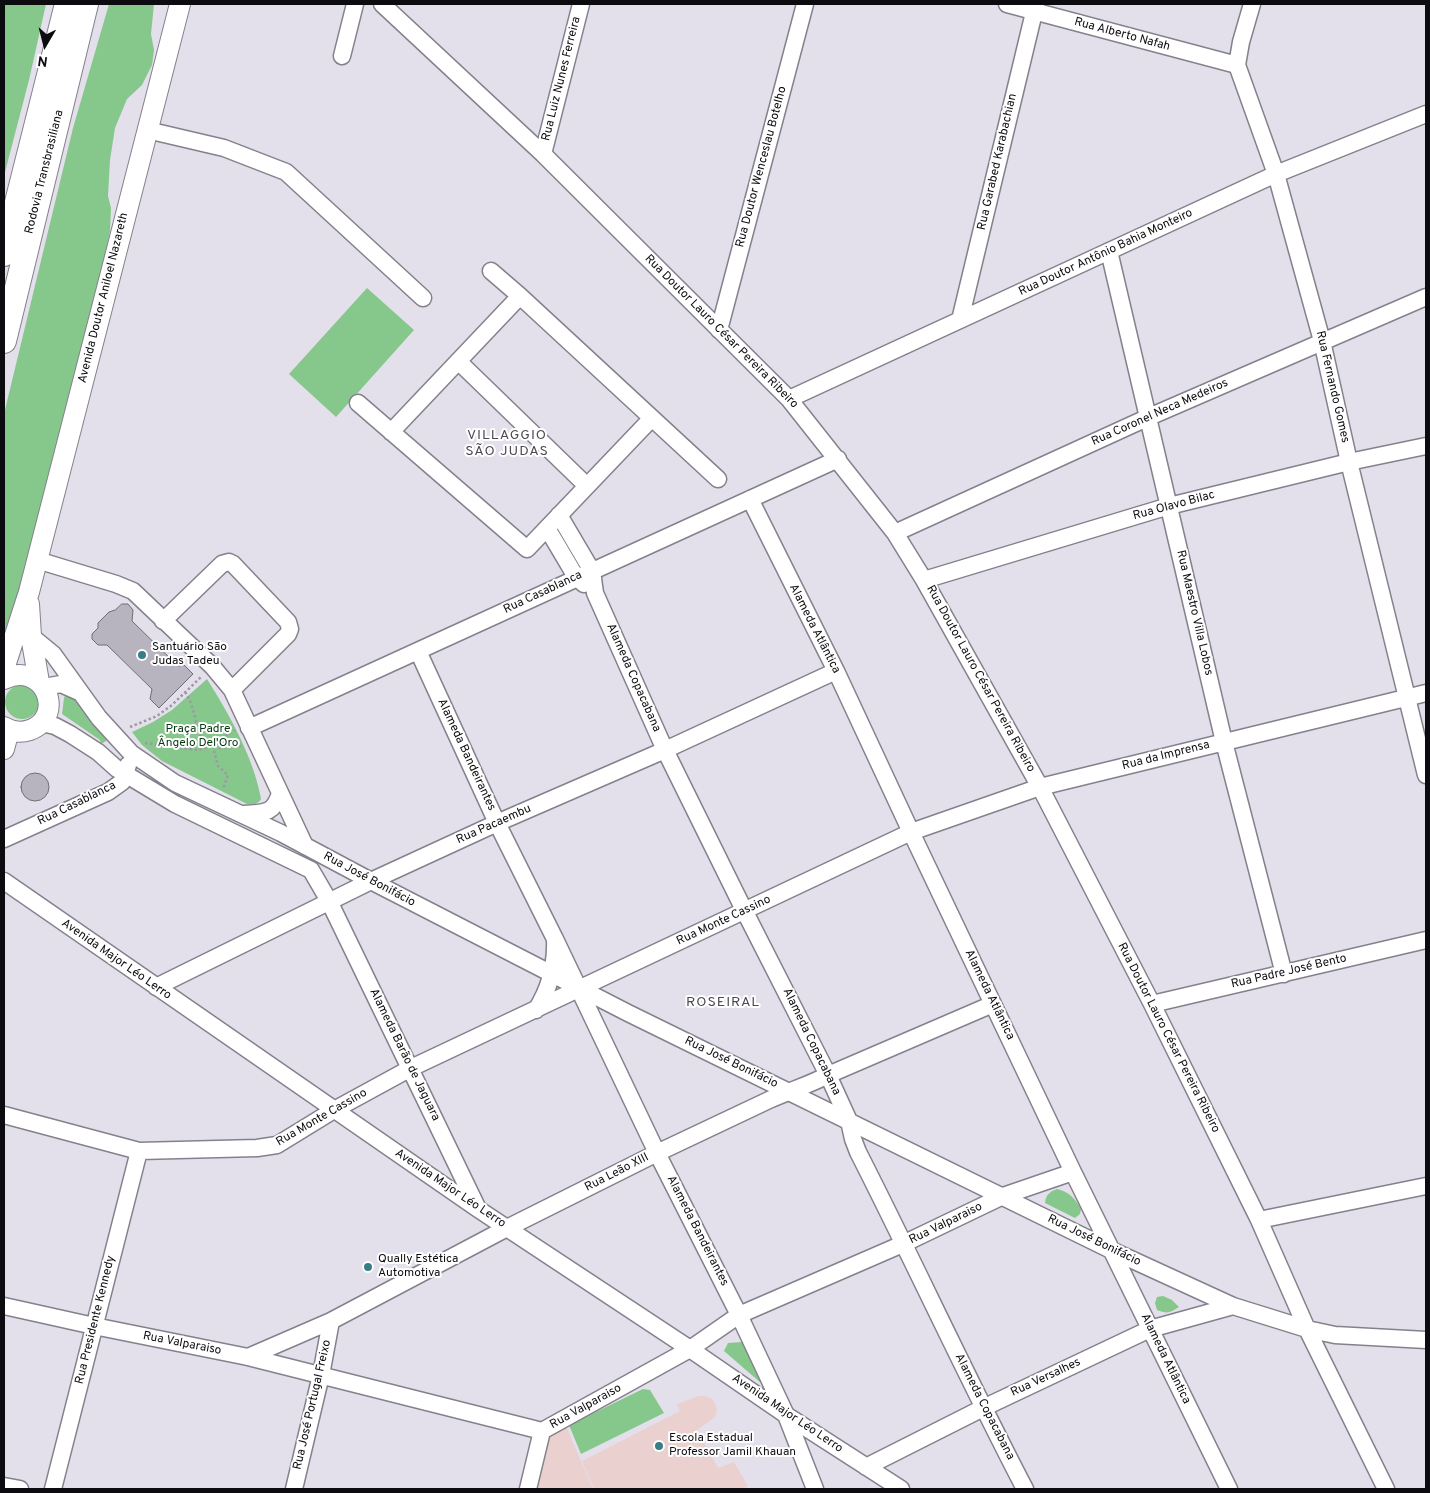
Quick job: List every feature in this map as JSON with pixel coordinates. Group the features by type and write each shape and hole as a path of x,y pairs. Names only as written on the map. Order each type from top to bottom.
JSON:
{"highway":[{"name":"Rodovia Transbrasiliana","path":"4,254 67,4"},
{"name":"Rodovia Transbrasiliana","path":"4,341 86,4"}],"main road":[{"name":"Avenida Doutor Aniloel Nazareth","path":"4,679 5,666 29,592 180,4"},
{"name":"Avenida Doutor Aniloel Nazareth","path":"29,592 31,636 49,705 41,723"},
{"path":"4,679 22,674 32,677 42,684"},
{"path":"5,735 25,732 34,729 41,723"}],"street":[{"path":"342,56 355,4"},
{"name":"Rua Doutor Lauro César Pereira Ribeiro","path":"382,4 542,154 789,399 895,533 924,580 1040,787 1152,1004 1259,1220 1307,1329 1386,1489"},
{"name":"Rua Luiz Nunes Ferreira","path":"542,154 581,4"},
{"name":"Rua Doutor Wenceslau Botelho","path":"719,330 805,4"},
{"name":"Rua Alberto Nafah","path":"1007,4 1035,7 1237,66"},
{"name":"Rua Fernando Gomes","path":"1252,4 1241,42 1237,66 1276,174 1322,341 1406,698 1426,775"},
{"name":"Rua Garabed Karabachian","path":"960,320 1035,7"},
{"name":"Rua Doutor Antônio Bahia Monteiro","path":"789,399 1276,174 1426,114"},
{"path":"147,130 224,148 286,172 423,298"},
{"name":"Rua Maestro Villa Lobos","path":"1109,251 1224,742 1284,974"},
{"path":"491,270 718,479"},
{"path":"391,432 520,296"},
{"name":"Rua Coronel Neca Medeiros","path":"895,533 1149,417 1322,341 1426,298"},
{"path":"458,362 587,486"},
{"path":"358,403 527,549 652,418"},
{"name":"Rua Olavo Bilac","path":"924,580 1169,506 1350,462 1426,446"},
{"name":"Rua Casablanca","path":"244,728 418,651 576,577 838,459"},
{"name":"Alameda Atlântica","path":"750,500 836,671 1073,1172 1228,1489"},
{"path":"559,515 592,570"},
{"name":"Alameda Copacabana","path":"547,528 576,577 595,593"},
{"path":"37,560 133,591 212,666 232,690 244,728 280,793 305,846"},
{"path":"163,621 222,564 229,562 233,564 288,622 290,629 288,634 232,690"},
{"name":"Alameda Copacabana","path":"592,570 595,593 665,750 828,1075 849,1121 855,1146 905,1243 983,1408 1026,1489"},
{"name":"Rua José Bonifácio","path":"31,636 53,654 99,718 131,753 176,783 305,846 552,975 1113,1251 1232,1306 1307,1329 1335,1335 1426,1340"},
{"name":"Alameda Bandeirantes","path":"418,651 497,823 580,989 657,1153 739,1315 786,1415 814,1489"},
{"name":"Rua Pacaembu","path":"156,987 371,881 497,823 665,750 836,671"},
{"path":"42,684 61,684 79,692"},
{"name":"Rua da Imprensa","path":"911,832 1040,787 1426,693"},
{"name":"Rua José Bonifácio","path":"41,723 55,726 70,734 98,752 126,775 175,804 311,870 329,901"},
{"name":"Rua Casablanca","path":"4,839 108,792 122,782 126,775 131,753"},
{"path":"241,814 264,813 271,810 276,804 280,793"},
{"name":"Rua Monte Cassino","path":"4,1115 139,1151 257,1148 277,1145 334,1110 411,1068 911,832"},
{"name":"Avenida Major Léo Lerro","path":"4,882 478,1210 690,1349 786,1415 901,1489"},
{"name":"Alameda Barão de Jaguara","path":"329,901 478,1210"},
{"name":"Alameda Bandeirantes","path":"552,975 556,954 555,939"},
{"name":"Rua Padre José Bento","path":"1152,1004 1426,940"},
{"path":"536,1010 542,1001 552,975"},
{"name":"Rua Leão XIII","path":"248,1358 331,1321 507,1228 657,1153 788,1091 810,1084 993,1004"},
{"name":"Rua Presidente Kennedy","path":"53,1489 139,1151"},
{"name":"Rua Valparaiso","path":"4,1306 248,1358 542,1431 690,1349 739,1315 905,1243 1002,1196 1073,1172"},
{"path":"1259,1220 1426,1186"},
{"name":"Rua Versalhes","path":"866,1467 983,1408 1150,1329 1232,1306"},
{"name":"Rua José Portugal Freixo","path":"294,1489 321,1375 331,1321"},
{"path":"528,1489 542,1431"},
{"path":"4,1486 20,1489"}],"path":[{"path":"124,730 157,716 172,705 212,666"},
{"path":"185,692 192,707 200,736 206,743 219,748 245,746"},
{"path":"144,742 198,750 212,745 244,728"},
{"path":"212,745 218,766 228,775 221,793"}],"shaded area":[{"name":"Escola Estadual Professor Jamil Khauan","path":"699,1396 712,1399 717,1411 715,1417 697,1430 718,1468 734,1462 748,1486 742,1489 594,1489 582,1461 680,1411 677,1404"},
{"path":"566,1426 593,1489 535,1489 548,1435"}],"green space":[{"path":"4,4 46,4 29,80 4,176"},
{"path":"109,4 154,4 151,34 154,50 152,65 142,85 127,99 115,128 110,160 108,196 111,208 110,231 96,298 81,350 65,424 4,657 4,414 73,128"},
{"path":"367,288 414,330 336,417 289,374"},
{"name":"Praça Padre Ângelo Del'Oro","path":"207,679 247,752 261,799 255,804 247,804 162,761 142,745 132,732 172,710"},
{"path":"22,685 34,690 39,702 34,714 22,719 10,714 5,702 10,690"},
{"path":"66,694 79,702 110,734 106,741 101,744 100,740 62,714"},
{"path":"1057,1189 1068,1194 1079,1205 1081,1209 1080,1214 1075,1218 1045,1203 1048,1194"},
{"path":"1163,1296 1172,1300 1179,1307 1168,1312 1157,1310 1155,1303 1157,1297"},
{"path":"742,1342 761,1383 724,1351 728,1343"},
{"path":"643,1389 650,1390 664,1413 581,1454 569,1425"}],"building":[{"name":"Santuário São Judas Tadeu","path":"122,604 128,604 133,610 132,621 178,666 184,665 193,674 159,708 150,699 152,689 107,645 98,645 92,639 92,634 98,628 98,623 109,612"},
{"path":"35,773 45,777 49,787 45,797 35,801 25,797 21,787 25,777"}],"place":[{"name":"Santuário São Judas Tadeu","path":"142,655"},
{"name":"Qually Estética Automotiva","path":"368,1267"},
{"name":"Escola Estadual Professor Jamil Khauan","path":"659,1446"}],"district":[{"name":"VILLAGGIO SÃO JUDAS","path":"507,444"},
{"name":"ROSEIRAL","path":"723,1003"}]}
